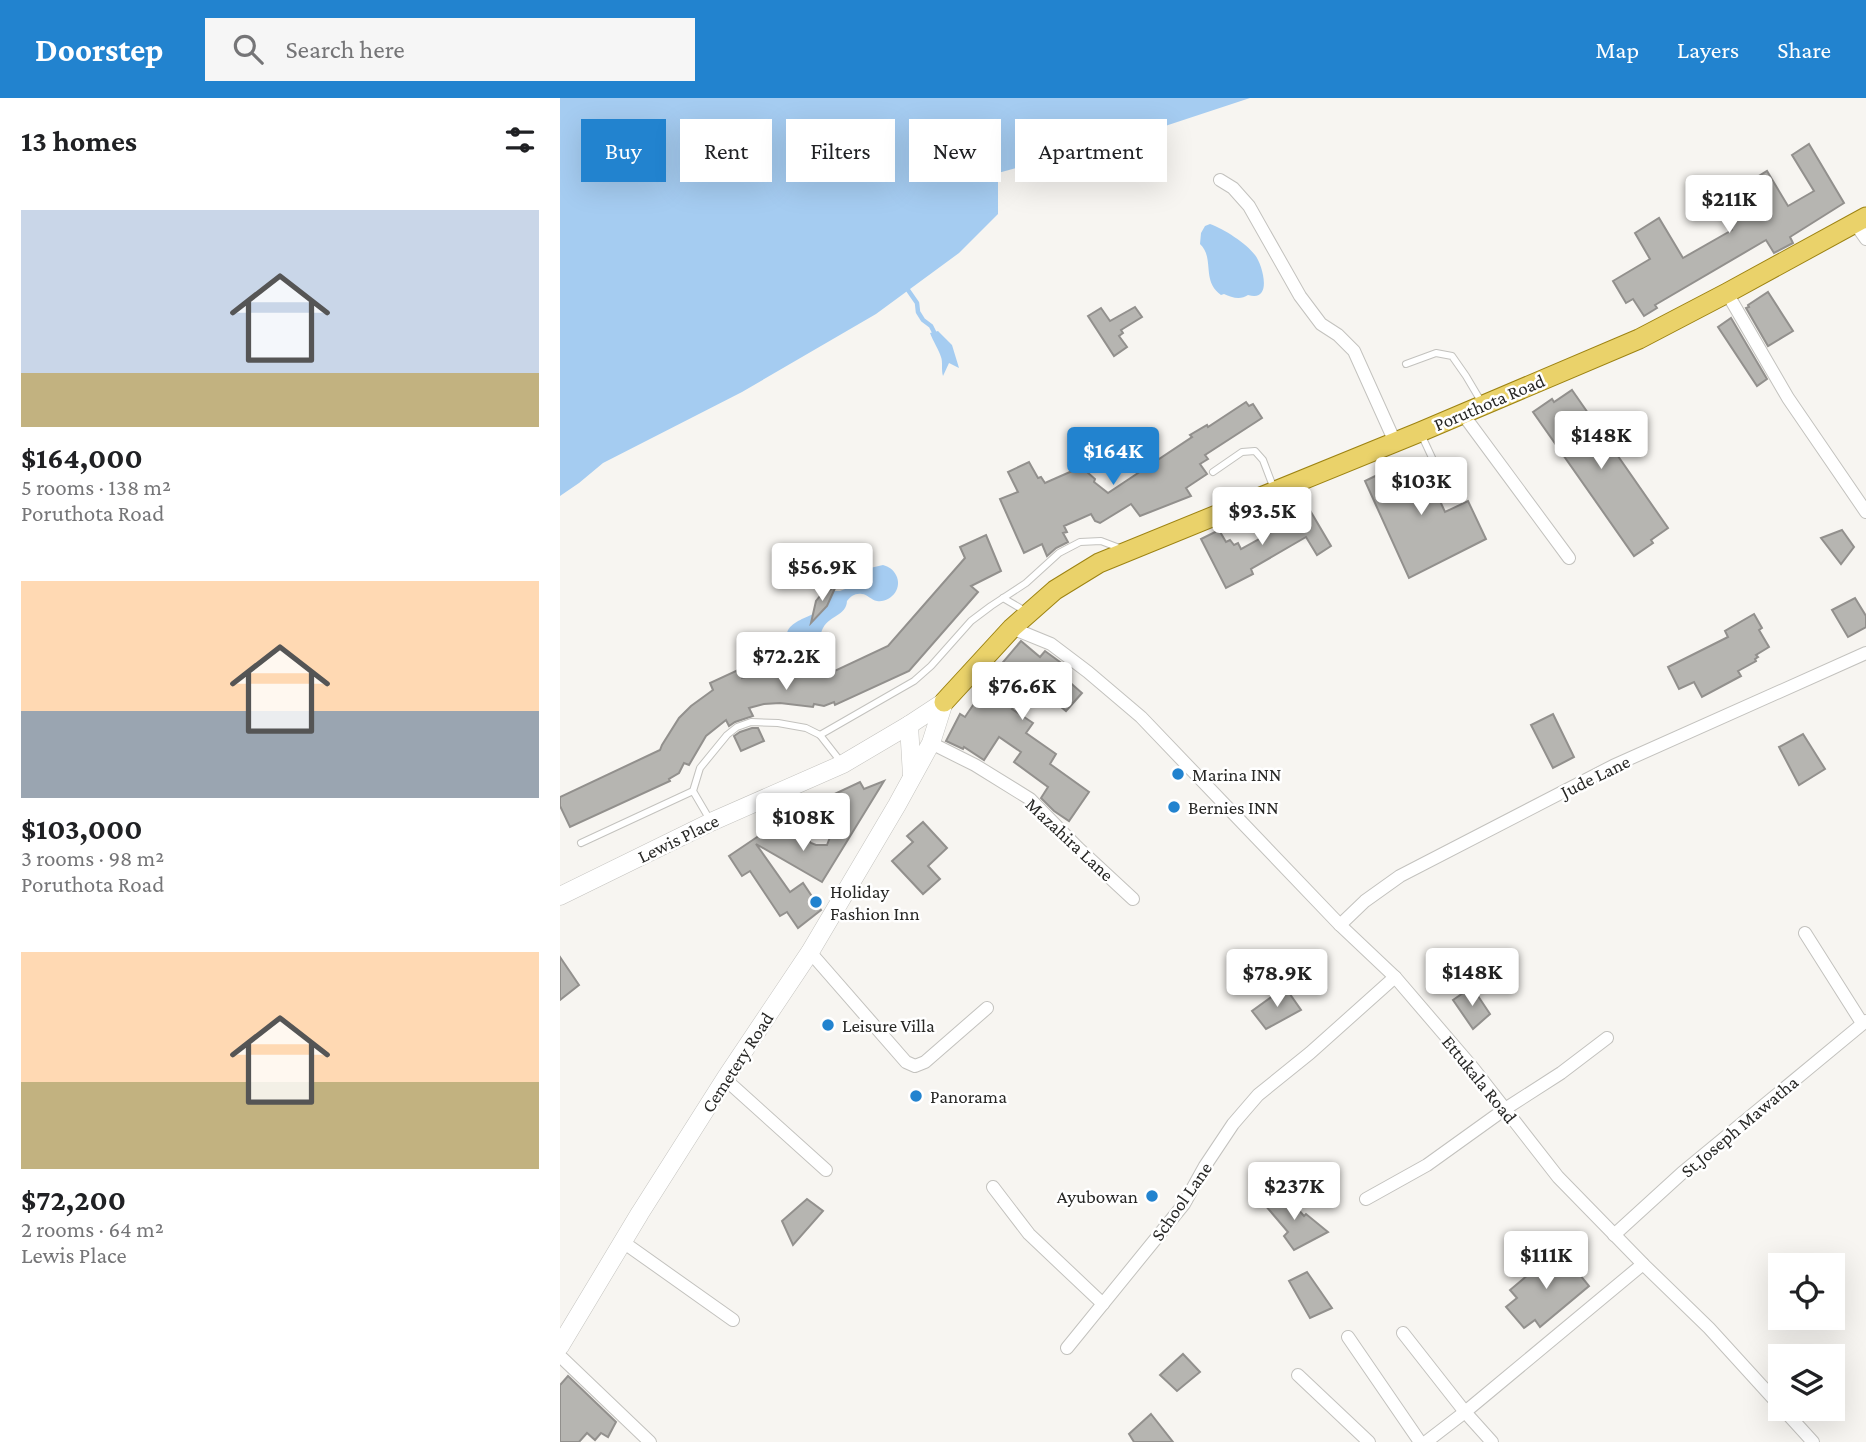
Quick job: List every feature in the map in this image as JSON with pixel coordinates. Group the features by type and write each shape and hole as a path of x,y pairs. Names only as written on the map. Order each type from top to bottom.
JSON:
{"main road":[{"name":"Poruthota Road","path":"944,702 1028,613 1055,590 1099,563 1639,339 1860,219"}],"street":[{"path":"1220,180 1233,188 1249,206 1300,296 1321,324 1338,335 1353,351 1395,442"},
{"path":"1860,219 1866,239"},
{"path":"1727,293 1788,398 1866,512"},
{"path":"1462,413 1569,558"},
{"name":"Ettukala Road","path":"1012,628 1051,644 1141,717 1340,925 1395,977 1473,1068 1558,1177 1709,1328 1768,1393"},
{"name":"Jude Lane","path":"1340,925 1365,901 1400,876 1423,864 1613,766 1866,653"},
{"name":"Lewis Place","path":"560,896 711,822 843,764 944,702"},
{"name":"Cemetery Road","path":"560,1346 725,1079 810,952 931,743 944,702"},
{"path":"909,725 912,776"},
{"name":"Mazahira Lane","path":"931,743 975,765 1030,799 1133,898"},
{"path":"1805,933 1864,1022"},
{"path":"810,952 906,1062 915,1066 925,1062 987,1008"},
{"name":"School Lane","path":"1067,1348 1184,1204 1233,1124 1258,1095 1310,1053 1395,977"},
{"name":"St.Joseph Mawatha","path":"1614,1235 1682,1173 1864,1022"},
{"path":"1366,1199 1427,1165 1607,1038"},
{"path":"725,1079 826,1170"},
{"path":"993,1187 1029,1234 1103,1304"},
{"path":"623,1242 733,1320"},
{"path":"1426,1442 1441,1437 1465,1412 1643,1264"},
{"path":"1403,1333 1492,1442"},
{"path":"1349,1337 1420,1442"},
{"path":"560,1356 650,1442"},
{"path":"1298,1375 1369,1442"},
{"name":"Ettukala Road","path":"1794,1421 1813,1442"}],"lane":[{"path":"1406,364 1436,353 1451,356 1483,404"},
{"path":"1420,432 1447,490"},
{"path":"1213,472 1242,452 1255,451 1263,460 1275,491"},
{"path":"820,735 914,681 971,621 1026,583 1059,553 1080,542 1101,541 1126,551"},
{"path":"1003,598 1028,613"},
{"path":"711,822 693,791 700,768 737,727 751,722 778,723 806,729 820,735 843,764"},
{"path":"581,843 693,791"}],"water":[{"path":"560,98 1250,98 1167,125 1167,119 1015,119 1015,168 1001,172 1001,119 909,119 909,182 998,182 998,214 959,253 876,314 742,392 603,463 560,496"},
{"path":"1210,224 1234,237 1255,255 1263,274 1261,294 1236,298 1221,295 1215,289 1211,283 1207,256 1200,244 1201,233 1205,226"},
{"path":"938,331 952,345 959,368 949,363 943,376 941,357 930,333"},
{"path":"883,565 892,570 898,580 897,589 891,597 877,601 864,594 853,595 844,610 826,624 816,649 804,652 793,647 787,632 790,627 820,610 832,591 858,584 870,568"}],"building":[{"path":"1809,144 1844,203 1790,237 1793,243 1774,253 1766,240 1655,305 1657,308 1644,316 1633,299 1626,303 1613,281 1650,259 1635,233 1659,218 1683,258 1732,230 1725,219 1746,207 1736,190 1767,171 1788,206 1814,191 1792,155"},
{"path":"1768,292 1793,331 1768,346 1746,308"},
{"path":"1135,307 1142,317 1121,330 1123,333 1119,336 1127,347 1114,356 1088,316 1101,308 1110,321"},
{"path":"1731,318 1767,379 1757,386 1718,327"},
{"path":"1572,390 1668,528 1634,556 1533,412"},
{"path":"1246,402 1249,406 1253,404 1262,418 1205,455 1208,459 1200,464 1207,474 1186,488 1191,496 1140,516 1131,504 1100,523 1095,521 1091,514 1064,526 1067,532 1063,533 1068,542 1047,556 1042,544 1024,553 1000,499 1018,492 1008,472 1029,462 1038,478 1041,477 1045,483 1079,468 1087,472 1095,479 1094,482 1108,493 1192,437 1190,435 1207,425 1208,427"},
{"path":"1401,459 1425,462 1445,512 1468,501 1486,539 1409,578 1365,481 1400,464"},
{"path":"1308,507 1331,546 1317,555 1306,537 1251,569 1253,574 1226,588 1201,539 1219,530 1226,542 1230,540 1234,545 1238,543 1241,549 1295,519 1293,516"},
{"path":"1842,530 1854,547 1841,564 1821,538"},
{"path":"986,535 1001,571 971,586 978,592 909,671 835,705 834,702 824,706 814,704 813,707 780,703 749,708 753,716 729,726 726,720 706,736 689,765 684,763 679,773 669,779 670,781 570,827 560,806 560,797 660,750 679,718 713,690 710,683 738,670 742,678 780,670 822,677 888,646 965,558 960,547"},
{"path":"836,586 827,606 811,623 816,601"},
{"path":"1855,598 1866,616 1866,627 1848,637 1832,610"},
{"path":"1754,614 1769,647 1756,655 1756,661 1738,671 1741,676 1702,697 1694,682 1679,689 1668,667 1728,637 1725,631"},
{"path":"1021,641 1040,657 1045,651 1064,665 1058,672 1082,693 1066,711 1048,696 1043,702 1028,689 1012,709 1033,723 1026,733 1056,754 1050,764 1089,792 1069,821 1041,798 1048,787 1014,762 1021,752 999,737 984,760 964,747 963,749 946,741 960,714 965,717 998,668"},
{"path":"1553,714 1574,757 1553,768 1531,725"},
{"path":"758,728 764,741 741,751 734,736"},
{"path":"1803,734 1825,769 1799,785 1779,747"},
{"path":"884,781 822,882 756,844 790,892 803,883 821,910 798,928 787,912 780,916 750,871 742,876 729,856 769,829 767,826 794,814 811,843 827,845 840,811 830,806 826,798 860,782 864,789"},
{"path":"923,822 947,848 928,866 940,879 923,894 892,861 913,842 907,836"},
{"path":"560,957 579,985 560,1000"},
{"path":"1285,987 1301,1010 1266,1029 1252,1011"},
{"path":"1472,987 1490,1014 1473,1029 1453,1000"},
{"path":"1281,1190 1304,1216 1306,1214 1328,1232 1294,1250 1284,1236 1288,1232 1265,1205"},
{"path":"807,1199 823,1211 793,1245 782,1221"},
{"path":"1559,1249 1589,1286 1540,1327 1535,1320 1524,1328 1506,1307 1517,1298 1510,1290"},
{"path":"1307,1272 1332,1308 1310,1318 1289,1281"},
{"path":"1183,1354 1200,1372 1177,1391 1160,1375"},
{"path":"568,1376 616,1422 608,1437 601,1433 595,1440 587,1433 579,1442 560,1442 560,1385"},
{"path":"1151,1414 1173,1442 1134,1442 1129,1434"}],"waterway":[{"path":"908,290 917,303 918,312 934,332"}],"place":[{"name":"Marina INN","path":"1178,774"},
{"name":"Bernies INN","path":"1174,807"},
{"name":"Holiday Fashion Inn","path":"816,902"},
{"name":"Leisure Villa","path":"828,1025"},
{"name":"Panorama","path":"916,1096"},
{"name":"Ayubowan","path":"1152,1196"}]}
